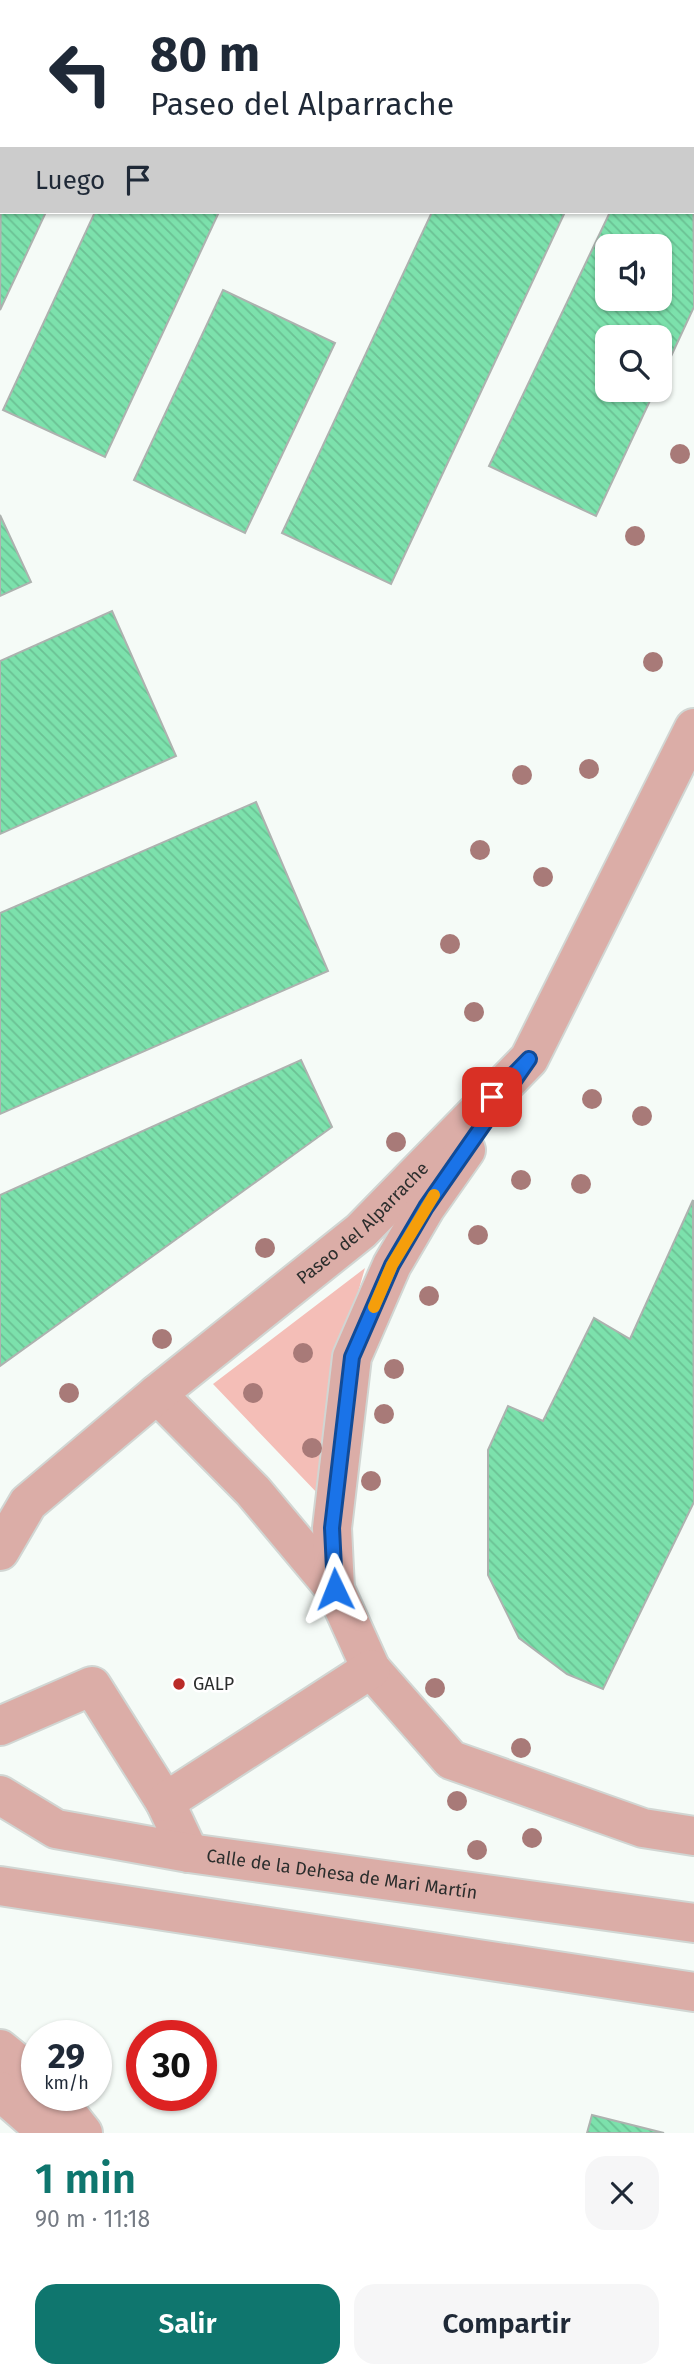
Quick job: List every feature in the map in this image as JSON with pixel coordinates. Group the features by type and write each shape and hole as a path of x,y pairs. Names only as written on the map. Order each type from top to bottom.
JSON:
{"street":[{"name":"Paseo del Alparrache","path":"0,1551 28,1503 157,1394 361,1231 529,1059 694,728"},
{"path":"335,1589 332,1528 352,1357 392,1265 426,1207 529,1059"},
{"name":"Paseo del Alparrache","path":"0,1493 157,1394"},
{"path":"157,1394 253,1490 335,1589 371,1669 451,1760 643,1828 694,1836"},
{"path":"165,1802 371,1669"},
{"path":"0,1726 92,1686 165,1802 189,1853"},
{"name":"Calle de la Dehesa de Mari Martín","path":"0,1795 56,1829 189,1853 694,1923"},
{"path":"0,1886 694,1992"},
{"path":"0,2049 21,2065"},
{"path":"0,2091 48,2133"},
{"path":"66,2111 83,2133"}],"shaded area":[{"path":"365,1268 329,1393 320,1496 213,1384"}],"building":[{"path":"1,214 45,214 0,310"},
{"path":"94,214 218,214 105,457 3,410"},
{"path":"431,214 564,214 391,584 282,533"},
{"path":"609,214 693,214 694,307 672,354 672,325 595,325 595,402 649,402 596,516 489,466 595,243 595,311 672,311 672,234 600,234"},
{"path":"223,290 335,343 245,533 134,480"},
{"path":"0,515 31,582 0,596"},
{"path":"112,611 176,756 0,834 0,661"},
{"path":"256,802 328,971 0,1114 0,913"},
{"path":"301,1060 332,1127 0,1366 0,1195"},
{"path":"693,1200 694,1502 603,1689 567,1674 519,1638 488,1575 488,1450 508,1406 543,1421 594,1318 630,1339"},
{"path":"592,2115 664,2133 587,2133"}],"slow traffic":[{"path":"374,1307 392,1265 434,1195"}],"place":[{"name":"GALP","path":"179,1684"}],"route":[{"path":"335,1589 332,1528 352,1357 392,1265 426,1207 529,1059 492,1097"}]}
